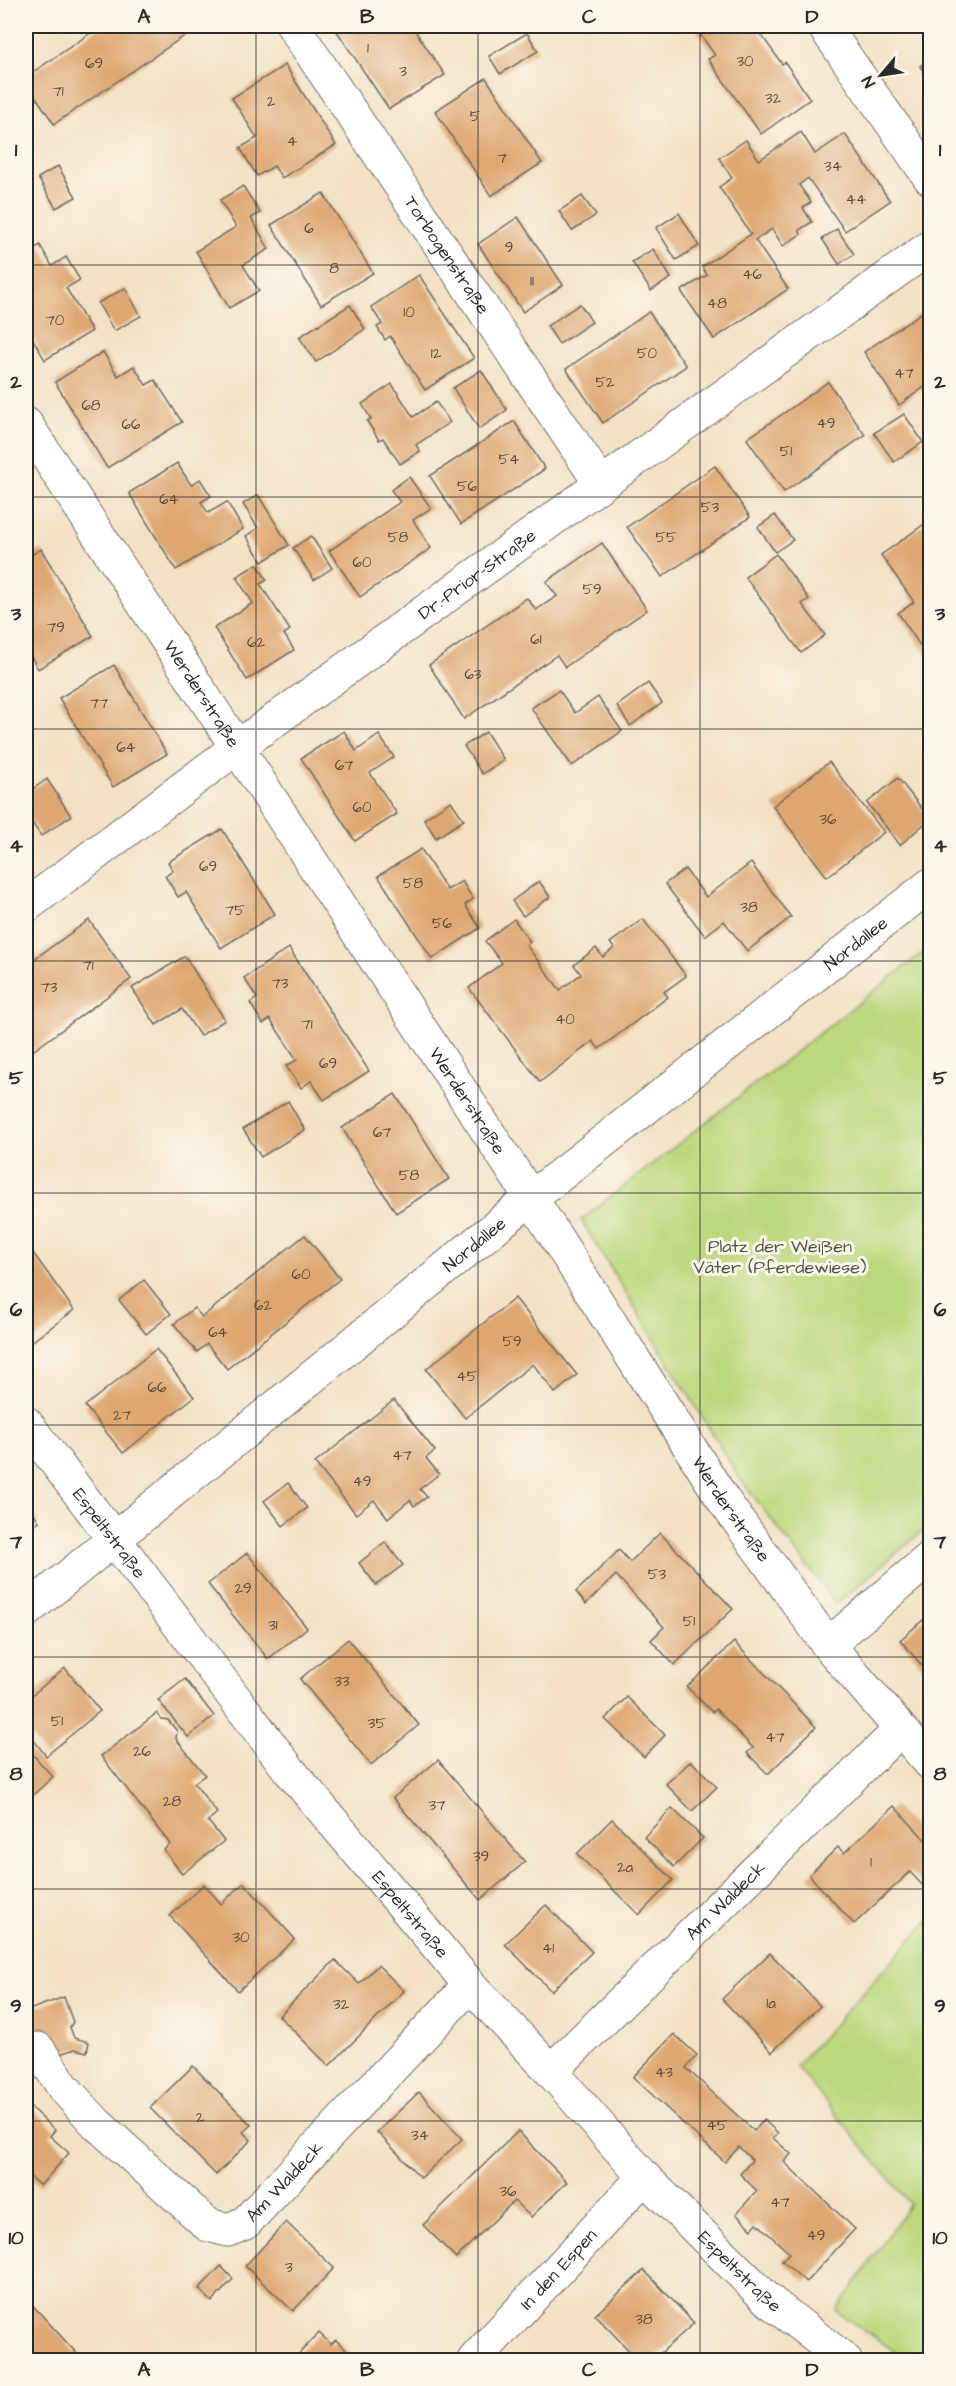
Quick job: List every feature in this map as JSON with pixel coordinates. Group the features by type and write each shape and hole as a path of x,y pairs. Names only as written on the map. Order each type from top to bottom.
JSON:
{"street":[{"name":"Torbogenstraße","path":"293,26 601,484"},
{"path":"824,26 930,178"},
{"name":"Dr.-Prior-Straße","path":"26,906 236,748 930,247"},
{"name":"Werderstraße","path":"26,424 531,1198 724,1501 828,1645 930,1762"},
{"name":"Nordallee","path":"26,1611 531,1198 930,885"},
{"name":"Espeltstraße","path":"26,1424 290,1771 470,1985 551,2071 644,2177 767,2299 845,2361"},
{"path":"828,1645 930,1558"},
{"name":"Am Waldeck","path":"551,2071 900,1730"},
{"name":"Am Waldeck","path":"38,2049 64,2088 96,2123 208,2225 228,2230 245,2223 470,1985"},
{"name":"In den Espen","path":"474,2361 644,2177"}],"green space":[{"name":"Platz der Weißen Väter (Pferdewiese)","path":"930,947 930,1525 836,1604 741,1480 581,1220"},
{"path":"930,1919 930,2360 907,2360 836,2311 910,2204 796,2066"}],"building":[{"path":"101,26 199,26 54,124 26,82 26,77"},
{"path":"412,26 445,75 389,109 334,27"},
{"path":"694,26 755,26 782,64 785,62 810,99 761,134 708,59 715,55"},
{"path":"527,33 538,51 500,74 489,56"},
{"path":"930,59 930,81 920,66"},
{"path":"285,65 336,145 282,178 274,166 257,176 240,148 257,138 232,98"},
{"path":"486,78 542,163 491,196 435,111"},
{"path":"801,132 815,154 845,134 890,201 845,231 808,178 799,185 811,202 803,208 812,222 799,230 801,234 783,246 772,229 755,240 788,289 714,339 681,291 707,275 702,267 751,234 719,187 732,178 719,158 746,140 759,160"},
{"path":"58,166 76,197 56,208 38,178"},
{"path":"243,186 260,213 251,218 269,249 243,265 259,291 229,308 196,251 236,227 220,200"},
{"path":"323,193 373,273 321,305 271,225"},
{"path":"582,196 596,215 572,231 559,211"},
{"path":"679,213 699,246 676,260 656,228"},
{"path":"518,217 563,285 523,312 478,244"},
{"path":"837,229 854,254 839,264 822,239"},
{"path":"40,245 52,266 66,257 80,280 66,288 92,331 45,360 26,327 26,254"},
{"path":"653,249 671,278 651,291 632,262"},
{"path":"419,275 474,358 425,390 390,336 385,340 377,327 382,324 371,307"},
{"path":"125,288 141,316 114,331 98,303"},
{"path":"580,304 592,322 559,344 547,326"},
{"path":"350,305 365,329 316,362 299,337"},
{"path":"930,307 930,383 899,405 864,352"},
{"path":"649,312 686,366 603,423 566,369"},
{"path":"103,352 118,376 134,366 146,385 155,380 182,422 107,468 55,382"},
{"path":"481,370 507,410 479,429 453,388"},
{"path":"828,382 865,435 784,492 747,439"},
{"path":"392,384 413,417 436,402 450,422 416,445 420,451 400,464 383,438 379,440 367,421 371,419 362,404"},
{"path":"904,414 923,442 894,462 874,433"},
{"path":"514,421 545,469 461,524 430,476"},
{"path":"177,463 191,485 200,479 211,496 201,502 208,513 227,502 243,529 176,570 129,493"},
{"path":"715,466 750,517 662,577 627,527"},
{"path":"409,477 431,508 413,520 431,548 360,597 329,551 400,502 391,490"},
{"path":"258,495 289,545 262,562 246,536 258,528 243,504"},
{"path":"775,515 793,540 775,552 758,527"},
{"path":"930,520 930,660 898,613 914,602 881,555"},
{"path":"311,536 332,568 314,580 293,548"},
{"path":"602,543 647,610 565,667 557,655 464,719 429,665 527,598 536,610 557,596 546,582"},
{"path":"41,549 93,636 38,669 26,647 26,558"},
{"path":"776,554 809,599 802,604 825,635 801,653 745,577"},
{"path":"257,564 267,580 260,584 290,630 284,634 294,650 247,680 214,628 253,603 236,577"},
{"path":"114,665 167,754 113,787 59,698"},
{"path":"648,683 662,703 630,726 617,706"},
{"path":"559,690 575,713 598,697 622,731 572,766 531,708"},
{"path":"344,731 356,751 379,735 394,757 370,773 397,814 355,841 301,758"},
{"path":"486,732 504,760 482,774 464,746"},
{"path":"829,762 884,832 827,877 773,806"},
{"path":"898,778 930,819 900,845 867,803"},
{"path":"47,779 71,816 41,836 26,814 26,794"},
{"path":"451,801 464,820 436,838 424,819"},
{"path":"222,829 275,914 221,948 186,892 178,897 165,876 173,871 168,862"},
{"path":"421,849 447,890 462,881 473,899 465,905 480,928 432,959 378,876"},
{"path":"751,863 791,917 747,951 724,921 705,936 665,884 685,869 706,897"},
{"path":"539,881 550,897 523,916 512,901"},
{"path":"514,919 530,942 526,945 560,990 581,974 574,965 596,948 603,957 614,948 610,943 643,919 686,976 664,992 668,997 599,1049 593,1041 540,1082 469,988 502,963 485,941"},
{"path":"89,920 131,979 26,1056 26,965"},
{"path":"289,948 369,1071 324,1100 311,1081 301,1088 286,1066 297,1060 270,1019 263,1024 250,1003 257,998 244,978"},
{"path":"185,956 225,1020 200,1036 182,1009 156,1025 132,988"},
{"path":"395,1094 449,1179 396,1213 342,1128"},
{"path":"288,1101 305,1130 261,1157 243,1129"},
{"path":"305,1235 340,1279 227,1369 207,1344 197,1352 174,1324 194,1308 202,1317"},
{"path":"26,1243 74,1310 26,1346"},
{"path":"144,1280 171,1314 146,1334 119,1300"},
{"path":"515,1298 577,1375 555,1393 533,1364 465,1418 426,1369"},
{"path":"156,1349 194,1397 123,1453 85,1406"},
{"path":"394,1400 435,1451 426,1458 439,1474 420,1489 427,1497 414,1506 410,1500 388,1518 374,1500 356,1514 315,1463"},
{"path":"288,1483 307,1508 283,1526 264,1501"},
{"path":"26,1502 39,1521 26,1531"},
{"path":"660,1533 733,1609 674,1665 651,1640 664,1627 616,1575 586,1604 576,1592 619,1550 630,1562"},
{"path":"385,1542 403,1565 376,1585 359,1563"},
{"path":"247,1553 307,1628 268,1659 208,1584"},
{"path":"930,1614 930,1675 900,1640"},
{"path":"348,1639 419,1725 371,1765 300,1679"},
{"path":"734,1642 816,1727 768,1774 747,1753 753,1748 716,1709 712,1712 687,1687"},
{"path":"65,1668 100,1711 46,1756 26,1730 26,1700"},
{"path":"185,1679 214,1716 188,1737 158,1700"},
{"path":"627,1697 665,1735 644,1757 605,1719"},
{"path":"157,1713 161,1719 168,1720 177,1731 176,1739 205,1775 194,1783 217,1813 208,1821 224,1841 182,1874 164,1850 170,1844 101,1756"},
{"path":"26,1747 53,1777 26,1801"},
{"path":"438,1760 525,1862 480,1900 393,1798"},
{"path":"691,1761 717,1787 692,1811 666,1784"},
{"path":"894,1806 930,1845 930,1893 910,1872 854,1924 809,1875 838,1847 844,1853"},
{"path":"672,1808 703,1838 674,1867 644,1837"},
{"path":"612,1819 673,1880 639,1915 577,1854"},
{"path":"244,1883 295,1939 238,1991 170,1916 204,1884 221,1904"},
{"path":"546,1905 592,1952 551,1991 505,1944"},
{"path":"770,1953 820,2006 772,2052 722,1999"},
{"path":"335,1960 359,1984 378,1965 404,1991 329,2066 279,2016"},
{"path":"64,1997 73,2022 70,2027 74,2038 89,2042 87,2052 75,2049 26,2065 26,2011"},
{"path":"674,2034 697,2055 686,2068 754,2131 764,2120 778,2133 773,2138 791,2154 784,2162 855,2229 806,2282 782,2261 789,2253 757,2223 752,2229 736,2214 757,2191 740,2174 752,2160 739,2147 725,2162 633,2077"},
{"path":"193,2066 251,2125 243,2132 251,2140 216,2175 150,2108"},
{"path":"419,2092 462,2139 421,2178 377,2132"},
{"path":"26,2103 55,2130 50,2136 69,2153 40,2186 26,2173"},
{"path":"518,2131 567,2182 531,2217 514,2201 456,2258 423,2225"},
{"path":"286,2222 334,2268 293,2311 245,2266"},
{"path":"221,2266 233,2279 212,2302 199,2289"},
{"path":"644,2270 694,2323 653,2360 638,2360 595,2315"},
{"path":"26,2298 80,2357 76,2360 26,2359"},
{"path":"319,2333 331,2344 336,2340 357,2360 293,2360"}]}
